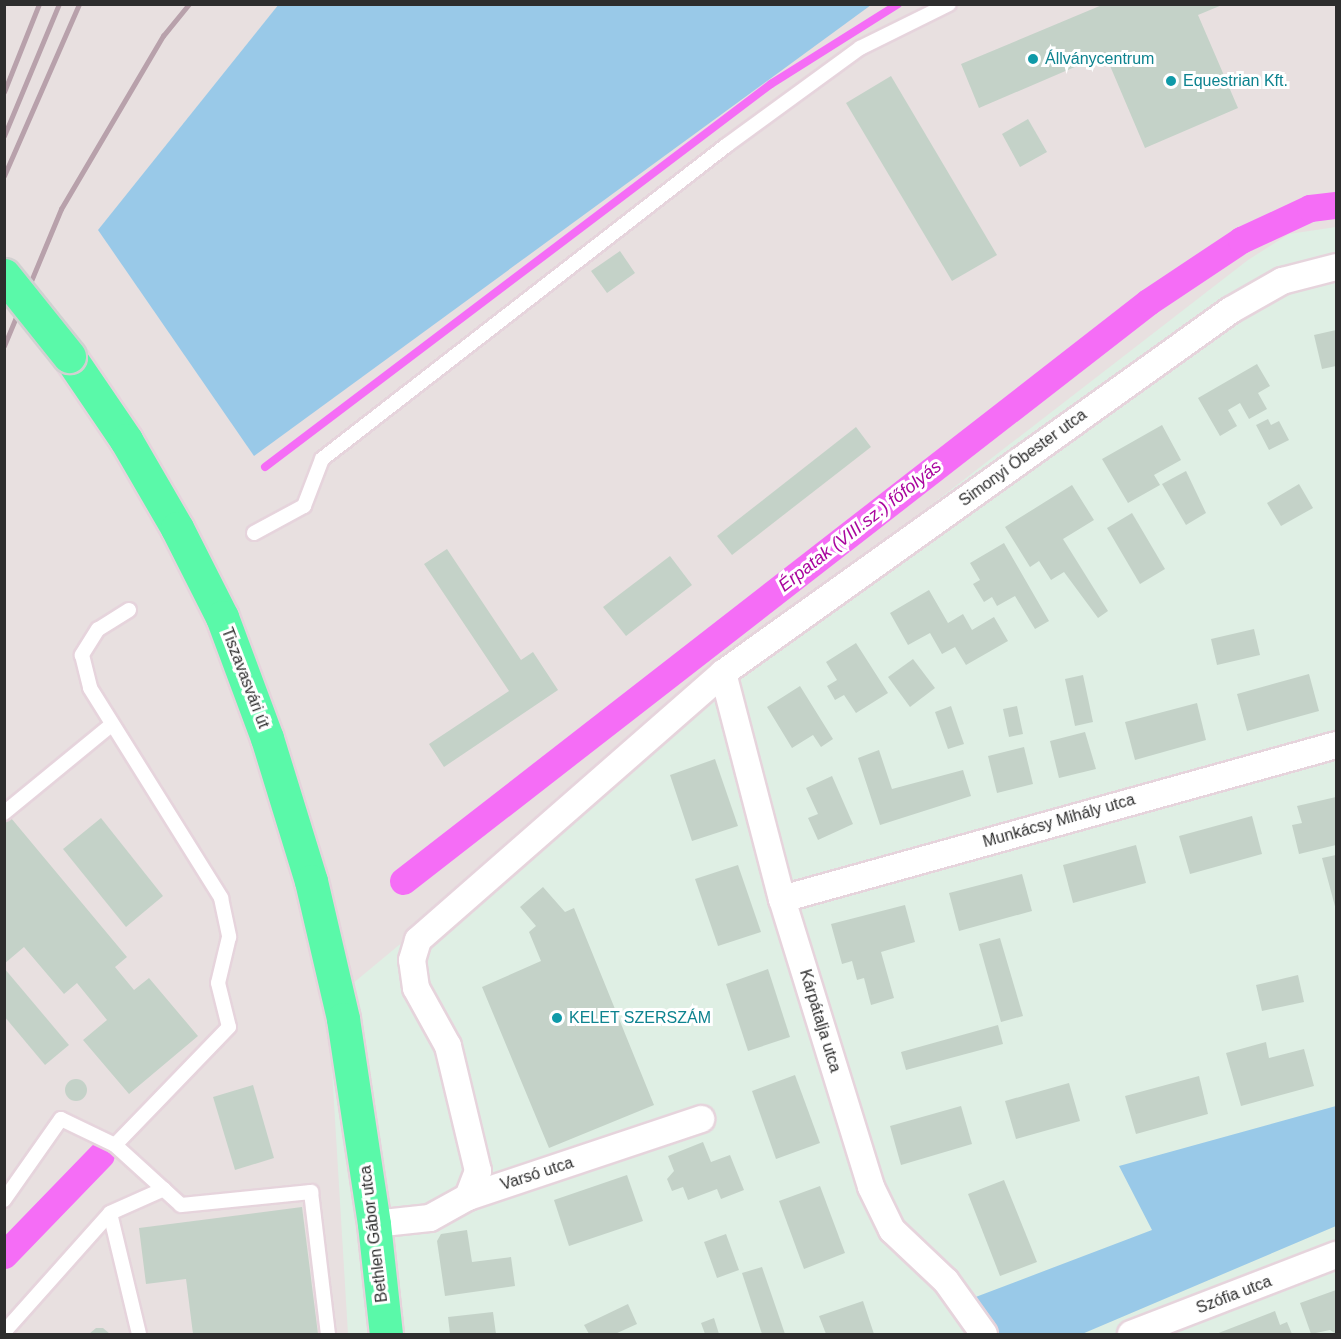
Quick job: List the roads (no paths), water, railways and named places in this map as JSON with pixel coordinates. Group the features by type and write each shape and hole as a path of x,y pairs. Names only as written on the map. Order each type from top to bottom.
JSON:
{"main road":[{"name":"Tiszavasvári út","path":"4,275 69,356 126,440 177,528 222,617 267,738 311,881 343,1019 361,1134"},
{"name":"Bethlen Gábor utca","path":"361,1134 386,1335"}],"street":[{"name":"Simonyi Óbester utca","path":"468,1197 478,1171 448,1046 416,988 412,960 418,940 723,673 1231,310 1282,281 1336,267"},
{"name":"Kárpátalja utca","path":"723,673 782,899 871,1187 892,1230 946,1281 984,1335"},
{"name":"Munkácsy Mihály utca","path":"782,899 1336,745"},
{"name":"Varsó utca","path":"374,1224 430,1218 468,1197 701,1119"},
{"name":"Szófia utca","path":"1131,1335 1336,1255"}],"lane":[{"path":"254,533 304,506 322,459 727,145 860,48 949,4"},
{"path":"115,1145 229,1027 218,983 229,937 221,898 111,725 90,688 82,655 98,629 129,610"},
{"path":"4,813 111,725"},
{"path":"4,1200 61,1119 115,1145 181,1205 311,1192 328,1335"},
{"path":"4,1332 110,1213 164,1190"},
{"path":"110,1213 139,1335"}],"waterway":[{"path":"265,467 771,84 898,4"},
{"name":"Érpatak (VIII.sz.) főfolyás","path":"403,881 1148,302 1241,240 1310,208 1336,205"},
{"name":"Érpatak (VIII.sz.) főfolyás","path":"4,1255 101,1155"}],"railway":[{"path":"4,92 39,4"},
{"path":"4,136 59,4"},
{"path":"4,176 79,4"},
{"path":"4,346 61,209 163,36 189,4"}],"place":[{"name":"Állványcentrum","path":"1033,59"},
{"name":"Equestrian Kft.","path":"1171,81"},
{"name":"KELET SZERSZÁM","path":"557,1018"}]}
